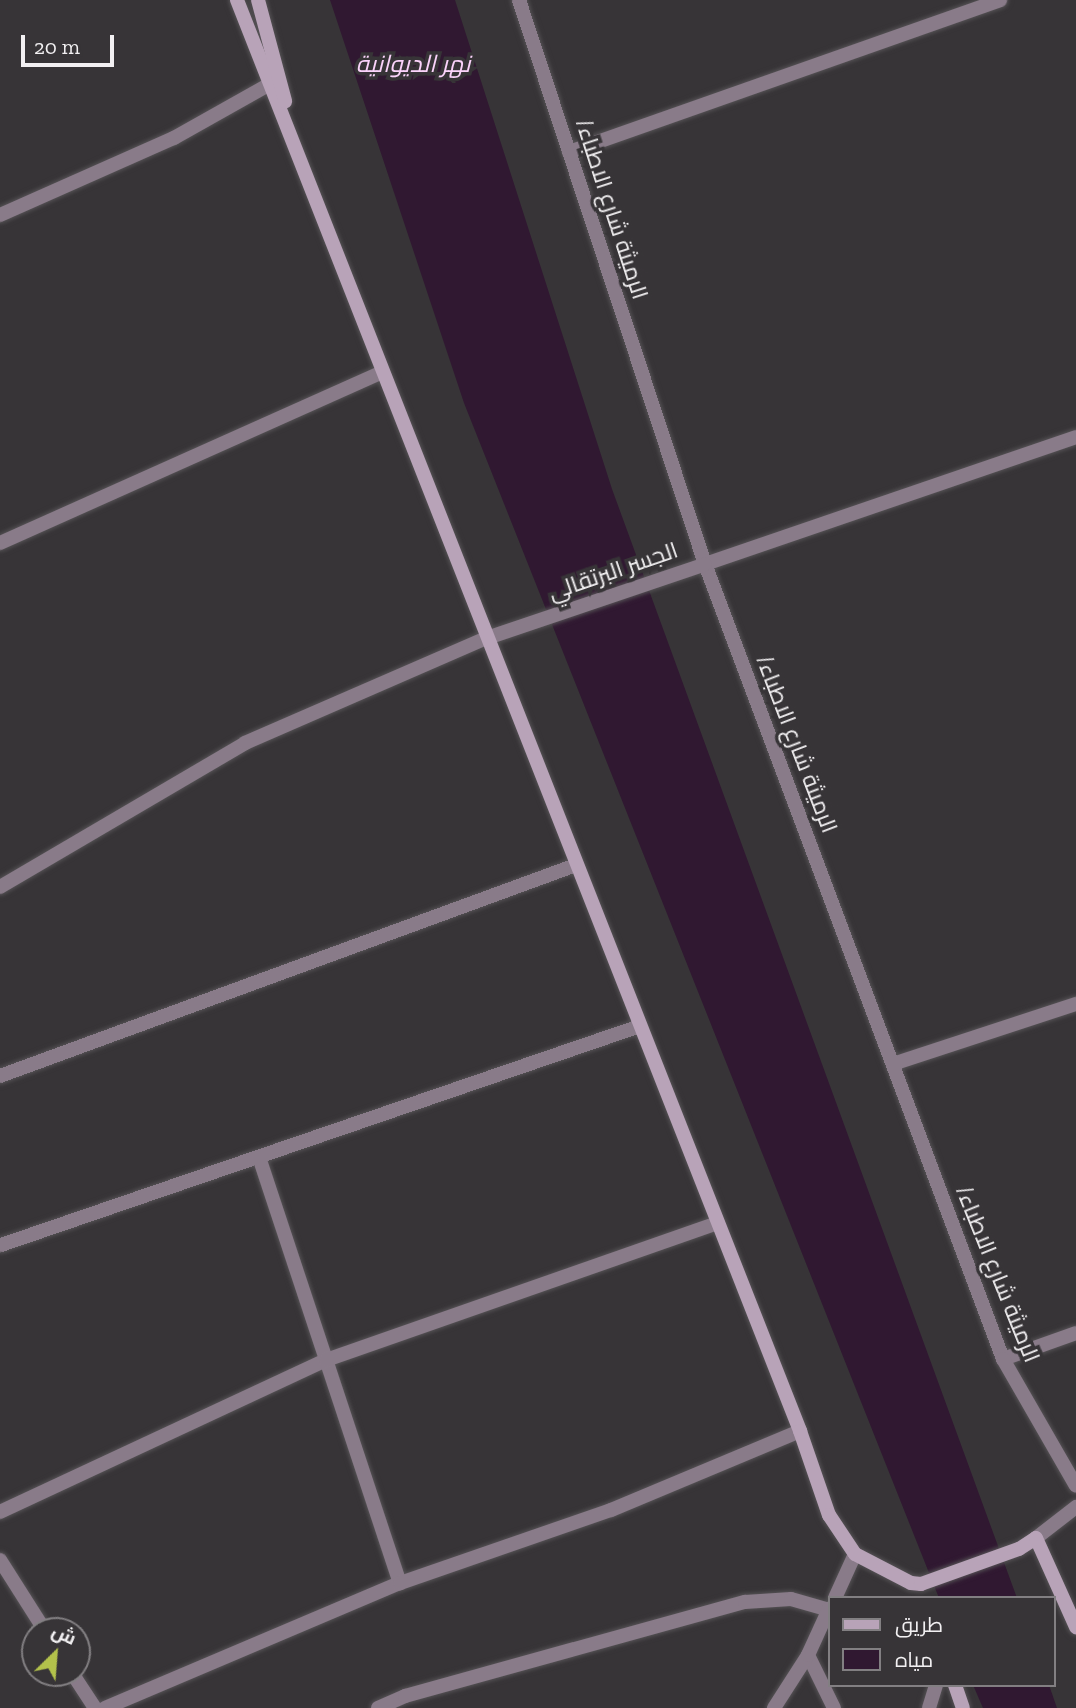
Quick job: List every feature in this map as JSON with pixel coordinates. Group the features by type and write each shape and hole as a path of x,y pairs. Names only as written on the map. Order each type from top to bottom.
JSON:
{"main road":[{"path":"237,0 800,1431 829,1516 855,1554 916,1588 1019,1549 1036,1538 1076,1627"},
{"path":"258,0 303,170"},
{"path":"956,1687 963,1708"}],"street":[{"name":"/الرميثة شارع الاطباء","path":"519,0 705,564 1003,1359 1076,1486"},
{"path":"569,152 1000,0"},
{"path":"0,215 174,138 270,84"},
{"path":"0,543 383,372"},
{"name":"الجسر البرتقالي","path":"0,887 245,743 487,638 1076,437"},
{"path":"0,1076 576,865"},
{"path":"893,1064 1076,1004"},
{"path":"1,1245 640,1026"},
{"path":"259,1157 400,1583"},
{"path":"0,1513 326,1360 718,1223"},
{"path":"1003,1359 1076,1333"},
{"path":"105,1708 400,1583 611,1510 800,1431"},
{"path":"1036,1538 1076,1507"},
{"path":"836,1596 855,1554"},
{"path":"0,1560 36,1617"},
{"path":"378,1708 405,1696 745,1602 791,1599 828,1609"},
{"path":"774,1708 808,1655 828,1611"},
{"path":"808,1655 834,1708"},
{"path":"81,1687 95,1708"},
{"path":"929,1708 935,1687"}],"water":[{"name":"نهر الديوانية","path":"330,0 455,0 612,489 1016,1596 938,1596 464,403"},
{"path":"974,1687 1050,1687 1057,1708 983,1708"}]}
